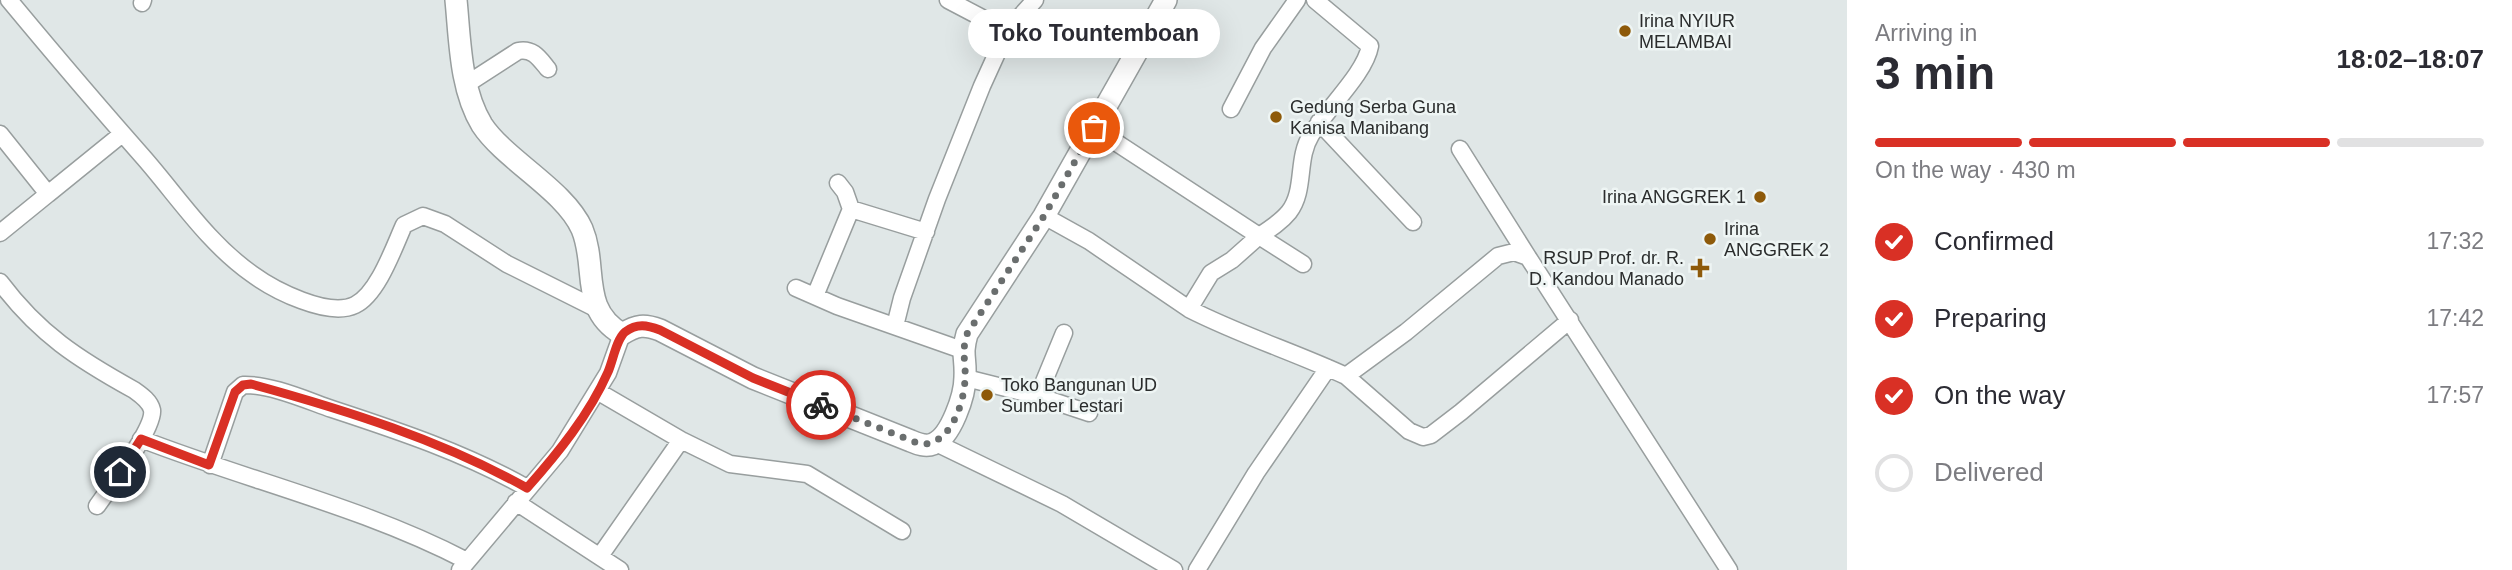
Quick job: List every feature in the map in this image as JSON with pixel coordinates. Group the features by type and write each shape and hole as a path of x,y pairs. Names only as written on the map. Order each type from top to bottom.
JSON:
{"street":[{"path":"9,0 189,214 250,273 274,289 300,300 338,309 358,304 383,271 404,225 423,216 445,224 507,264 597,309"},
{"path":"948,0 1007,31"},
{"path":"895,326 902,298 954,154 1007,31 1035,0"},
{"path":"141,439 209,465 323,501 404,532 463,566 560,451 608,373 622,334 637,326 646,325 660,330 753,378 911,442 929,445 936,443 945,435 962,399 965,378 962,350 967,334 1044,216 1166,0"},
{"path":"1231,109 1264,48 1297,0"},
{"path":"1189,309 1211,273 1232,260 1280,221 1294,203 1300,182 1304,148 1319,122 1364,63 1370,46 1315,0"},
{"path":"458,1 467,84 478,117 494,139 569,209 582,229 597,309 609,325 622,334"},
{"path":"467,84 517,51 532,51 548,69"},
{"path":"1319,122 1413,222"},
{"path":"1094,128 1303,264"},
{"path":"0,134 48,194"},
{"path":"0,233 122,134"},
{"path":"1460,149 1729,570"},
{"path":"815,296 851,209 845,192 838,183"},
{"path":"851,209 926,232"},
{"path":"1044,216 1089,241 1189,309 1240,334 1346,376 1409,431 1423,437 1431,435 1461,412 1570,320"},
{"path":"1346,376 1406,332 1498,256 1514,252 1528,257"},
{"path":"0,282 27,314 61,346 145,398 152,407 152,417 141,439 97,506"},
{"path":"796,288 962,350"},
{"path":"1038,396 1064,333"},
{"path":"1197,570 1256,473 1328,368"},
{"path":"965,378 1038,396 1089,413"},
{"path":"209,465 235,392 243,385 251,384 298,397 427,441 492,469 527,488"},
{"path":"597,391 681,440 736,466 807,474 902,531"},
{"path":"600,556 681,440"},
{"path":"936,443 1062,504 1174,570"},
{"path":"516,502 620,570"}],"way so far":[{"path":"821,405 911,442 929,445 945,435 962,399 965,378 962,350 967,334 1025,247 1094,128"}],"place":[{"name":"Irina NYIUR MELAMBAI","path":"1625,31"},
{"name":"Gedung Serba Guna Kanisa Manibang","path":"1276,117"},
{"name":"Toko Tountemboan","path":"1094,128"},
{"name":"Irina ANGGREK 1","path":"1760,197"},
{"name":"Irina ANGGREK 2","path":"1710,239"},
{"name":"RSUP Prof. dr. R. D. Kandou Manado","path":"1700,268"},
{"name":"Toko Bangunan UD Sumber Lestari","path":"987,395"}],"route":[{"path":"120,472 141,439 209,465 235,392 243,385 251,384 298,397 427,441 492,469 527,488 560,451 588,408 608,373 622,334 637,326 646,325 753,378 821,405"}]}
